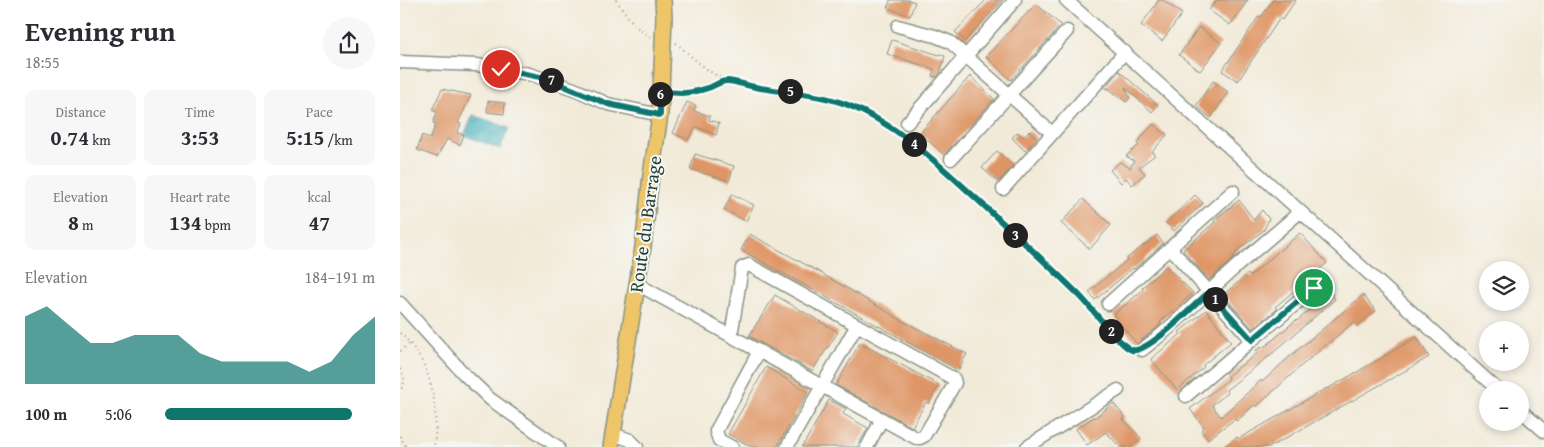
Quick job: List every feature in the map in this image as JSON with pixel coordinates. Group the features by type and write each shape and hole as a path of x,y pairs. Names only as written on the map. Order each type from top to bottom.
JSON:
{"main road":[{"name":"Route du Barrage","path":"613,443 660,115 664,38 663,0"}],"street":[{"path":"907,123 1016,0"},
{"path":"1066,0 1488,381"},
{"path":"898,26 945,39 1052,133"},
{"path":"951,159 1067,31"},
{"path":"1003,189 1125,52"},
{"path":"400,62 476,66 529,74 574,89 608,104 660,115"},
{"path":"1108,304 1233,191"},
{"path":"1142,350 1300,212"},
{"path":"1170,248 1252,340"},
{"path":"637,284 759,352 916,438 923,437 955,384 955,380 751,266 746,265 742,268 731,336"},
{"path":"1186,396 1314,288"},
{"path":"400,303 464,374 490,399 558,447"},
{"path":"787,447 857,325"},
{"path":"732,447 719,440 716,431 759,352"},
{"path":"1034,445 1118,390"},
{"path":"1529,418 1544,431"},
{"path":"867,447 882,419"},
{"path":"613,443 630,440 637,447"}],"path":[{"path":"616,0 629,19 641,31 664,38 726,80 742,85 798,92 834,100 850,105 892,128 939,164 1050,266 1094,310 1126,347 1142,350"},
{"path":"660,91 687,94 726,80"},
{"path":"400,333 421,358 433,391 436,416 434,447"},
{"path":"400,351 410,343"},
{"path":"400,368 405,382 400,391"},
{"path":"400,436 406,447"}],"water":[{"path":"473,115 509,128 500,149 464,135"}],"building":[{"path":"890,0 909,0 915,2 910,16 888,8"},
{"path":"986,0 1003,0 965,41 955,32"},
{"path":"1159,0 1163,0 1182,14 1162,41 1141,25"},
{"path":"1217,0 1248,0 1230,25 1209,10"},
{"path":"1273,0 1296,0 1282,20 1280,18 1238,81 1222,71 1259,16 1261,17"},
{"path":"1036,4 1061,25 1011,80 986,56"},
{"path":"1199,27 1221,43 1200,71 1179,55"},
{"path":"892,40 945,56 937,77 932,76 934,69 887,54"},
{"path":"1119,71 1158,105 1152,112 1125,87 1130,98 1126,102 1108,88 1106,89 1105,87"},
{"path":"970,76 994,99 944,155 920,133"},
{"path":"1213,81 1228,92 1211,118 1196,106"},
{"path":"442,89 471,95 458,123 461,124 457,133 464,135 460,145 447,139 437,157 417,150 422,135 430,139 436,124 433,123 437,112 432,110"},
{"path":"488,101 505,103 504,114 487,112"},
{"path":"687,102 696,106 694,111 710,116 709,120 719,123 716,135 696,127 688,140 673,133"},
{"path":"1153,124 1167,135 1152,152 1155,155 1139,167 1145,174 1132,185 1126,178 1121,183 1110,170 1120,162 1130,168 1134,161 1126,156 1139,145 1137,143"},
{"path":"1029,131 1037,138 1025,151 1012,138 1017,132 1023,137"},
{"path":"997,151 1013,166 998,182 982,168"},
{"path":"695,154 734,166 729,181 690,169"},
{"path":"732,194 754,205 746,221 724,210"},
{"path":"1195,195 1203,203 1174,231 1166,223"},
{"path":"1083,199 1111,225 1090,249 1061,223"},
{"path":"1239,200 1254,220 1262,210 1269,219 1264,230 1239,249 1234,258 1209,280 1183,250 1215,222 1214,220"},
{"path":"1300,233 1327,263 1275,307 1277,309 1253,329 1223,295 1248,274 1250,276"},
{"path":"750,234 903,321 967,354 958,370 741,250"},
{"path":"1157,235 1163,243 1095,300 1089,292 1126,259"},
{"path":"1166,266 1193,293 1137,344 1113,315 1143,290 1142,288"},
{"path":"1330,290 1335,299 1274,352 1226,390 1228,393 1212,405 1221,417 1261,380 1262,382 1363,295 1376,311 1357,326 1354,322 1302,365 1256,407 1254,405 1237,421 1235,419 1208,439 1201,430 1204,427 1190,409 1229,379 1227,376 1258,353 1256,350 1267,345 1297,321 1318,302 1316,298 1322,292 1323,295"},
{"path":"775,295 838,332 812,371 749,336"},
{"path":"1206,310 1231,342 1177,390 1151,359 1181,334 1179,332"},
{"path":"1417,337 1429,357 1403,372 1270,447 1223,447 1237,437 1238,439"},
{"path":"860,343 939,385 929,404 926,402 912,427 836,385"},
{"path":"766,367 808,392 777,447 752,447 728,434"},
{"path":"829,400 846,409 843,414 868,428 857,447 802,447"},
{"path":"1113,403 1125,417 1123,419 1141,438 1131,447 1120,447 1106,432 1087,445 1076,429 1095,418"}],"route":[{"path":"501,69 545,78 608,104 660,115 660,91 687,94 726,80 766,89 798,92 850,105 892,128 939,164 1050,266 1094,310 1126,347 1134,350 1142,350 1209,292 1252,340 1314,288"}]}
